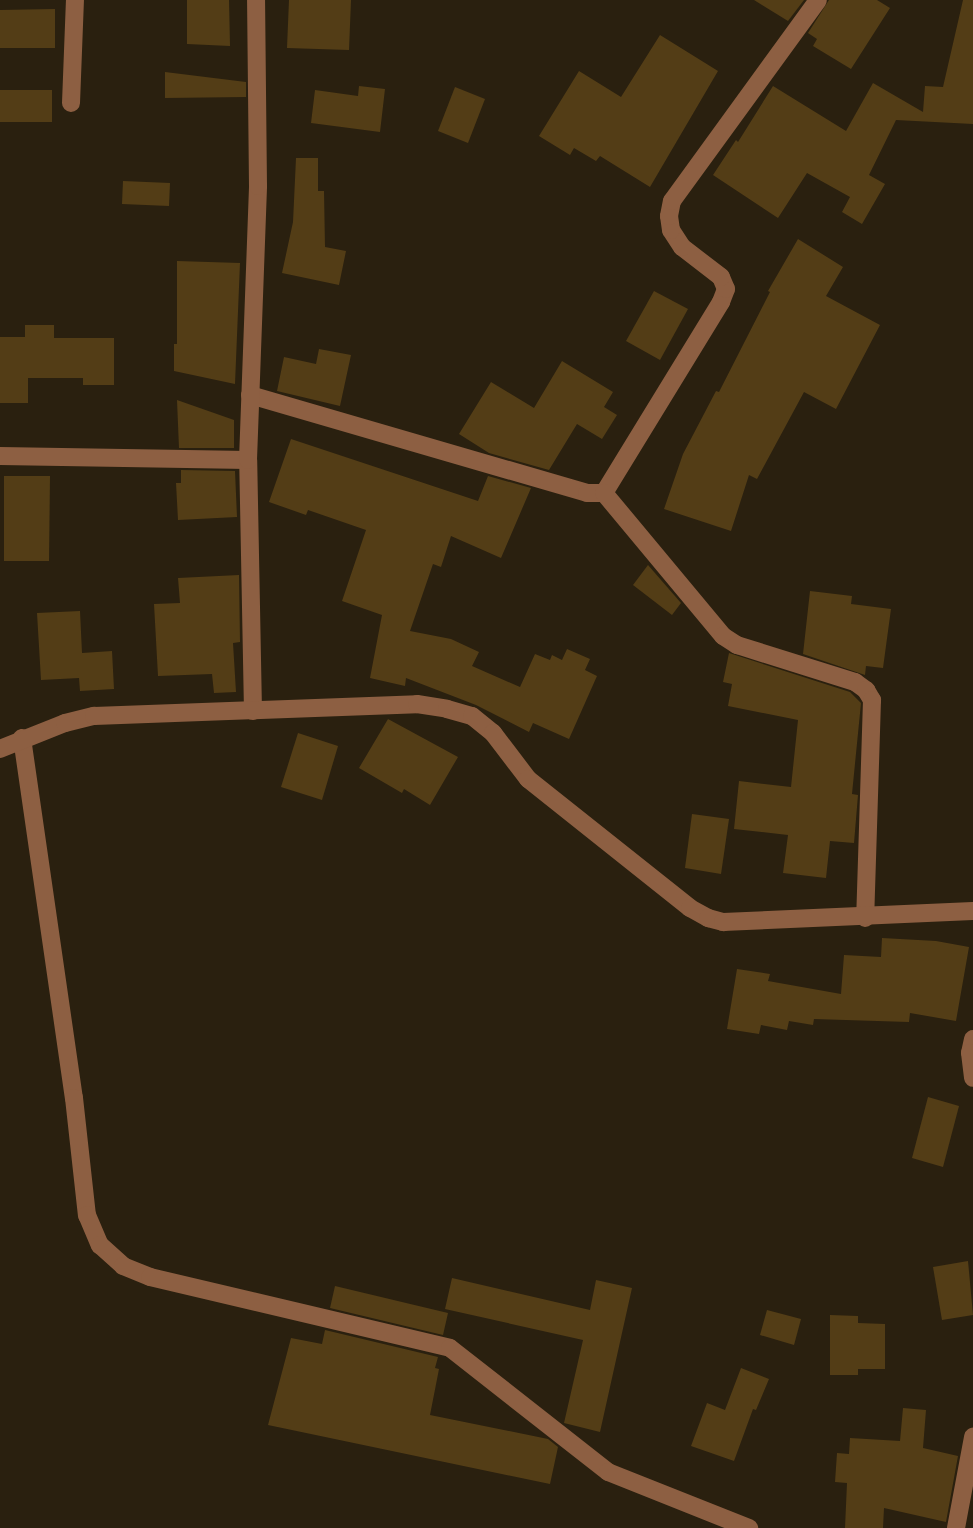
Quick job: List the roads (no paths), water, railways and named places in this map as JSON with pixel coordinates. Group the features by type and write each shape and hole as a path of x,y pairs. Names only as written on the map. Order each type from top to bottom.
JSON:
{"street":[{"path":"71,103 75,0"},
{"path":"253,711 248,460 258,186 256,0"},
{"path":"604,494 701,337 726,289 721,277 682,247 671,230 669,216 672,201 818,0"},
{"path":"250,395 587,493 604,494 723,636 737,645 855,682 866,690 872,700 864,918"},
{"path":"0,456 248,460"},
{"path":"0,749 22,738 94,716 417,704 472,716 493,733 528,779 690,908 708,918 723,922 864,918 973,911"},
{"path":"22,738 52,942 87,1214 100,1245 123,1266 150,1277 450,1348 608,1472 750,1528"},
{"path":"973,1039 970,1053 973,1078"},
{"path":"956,1528 973,1437"}]}
